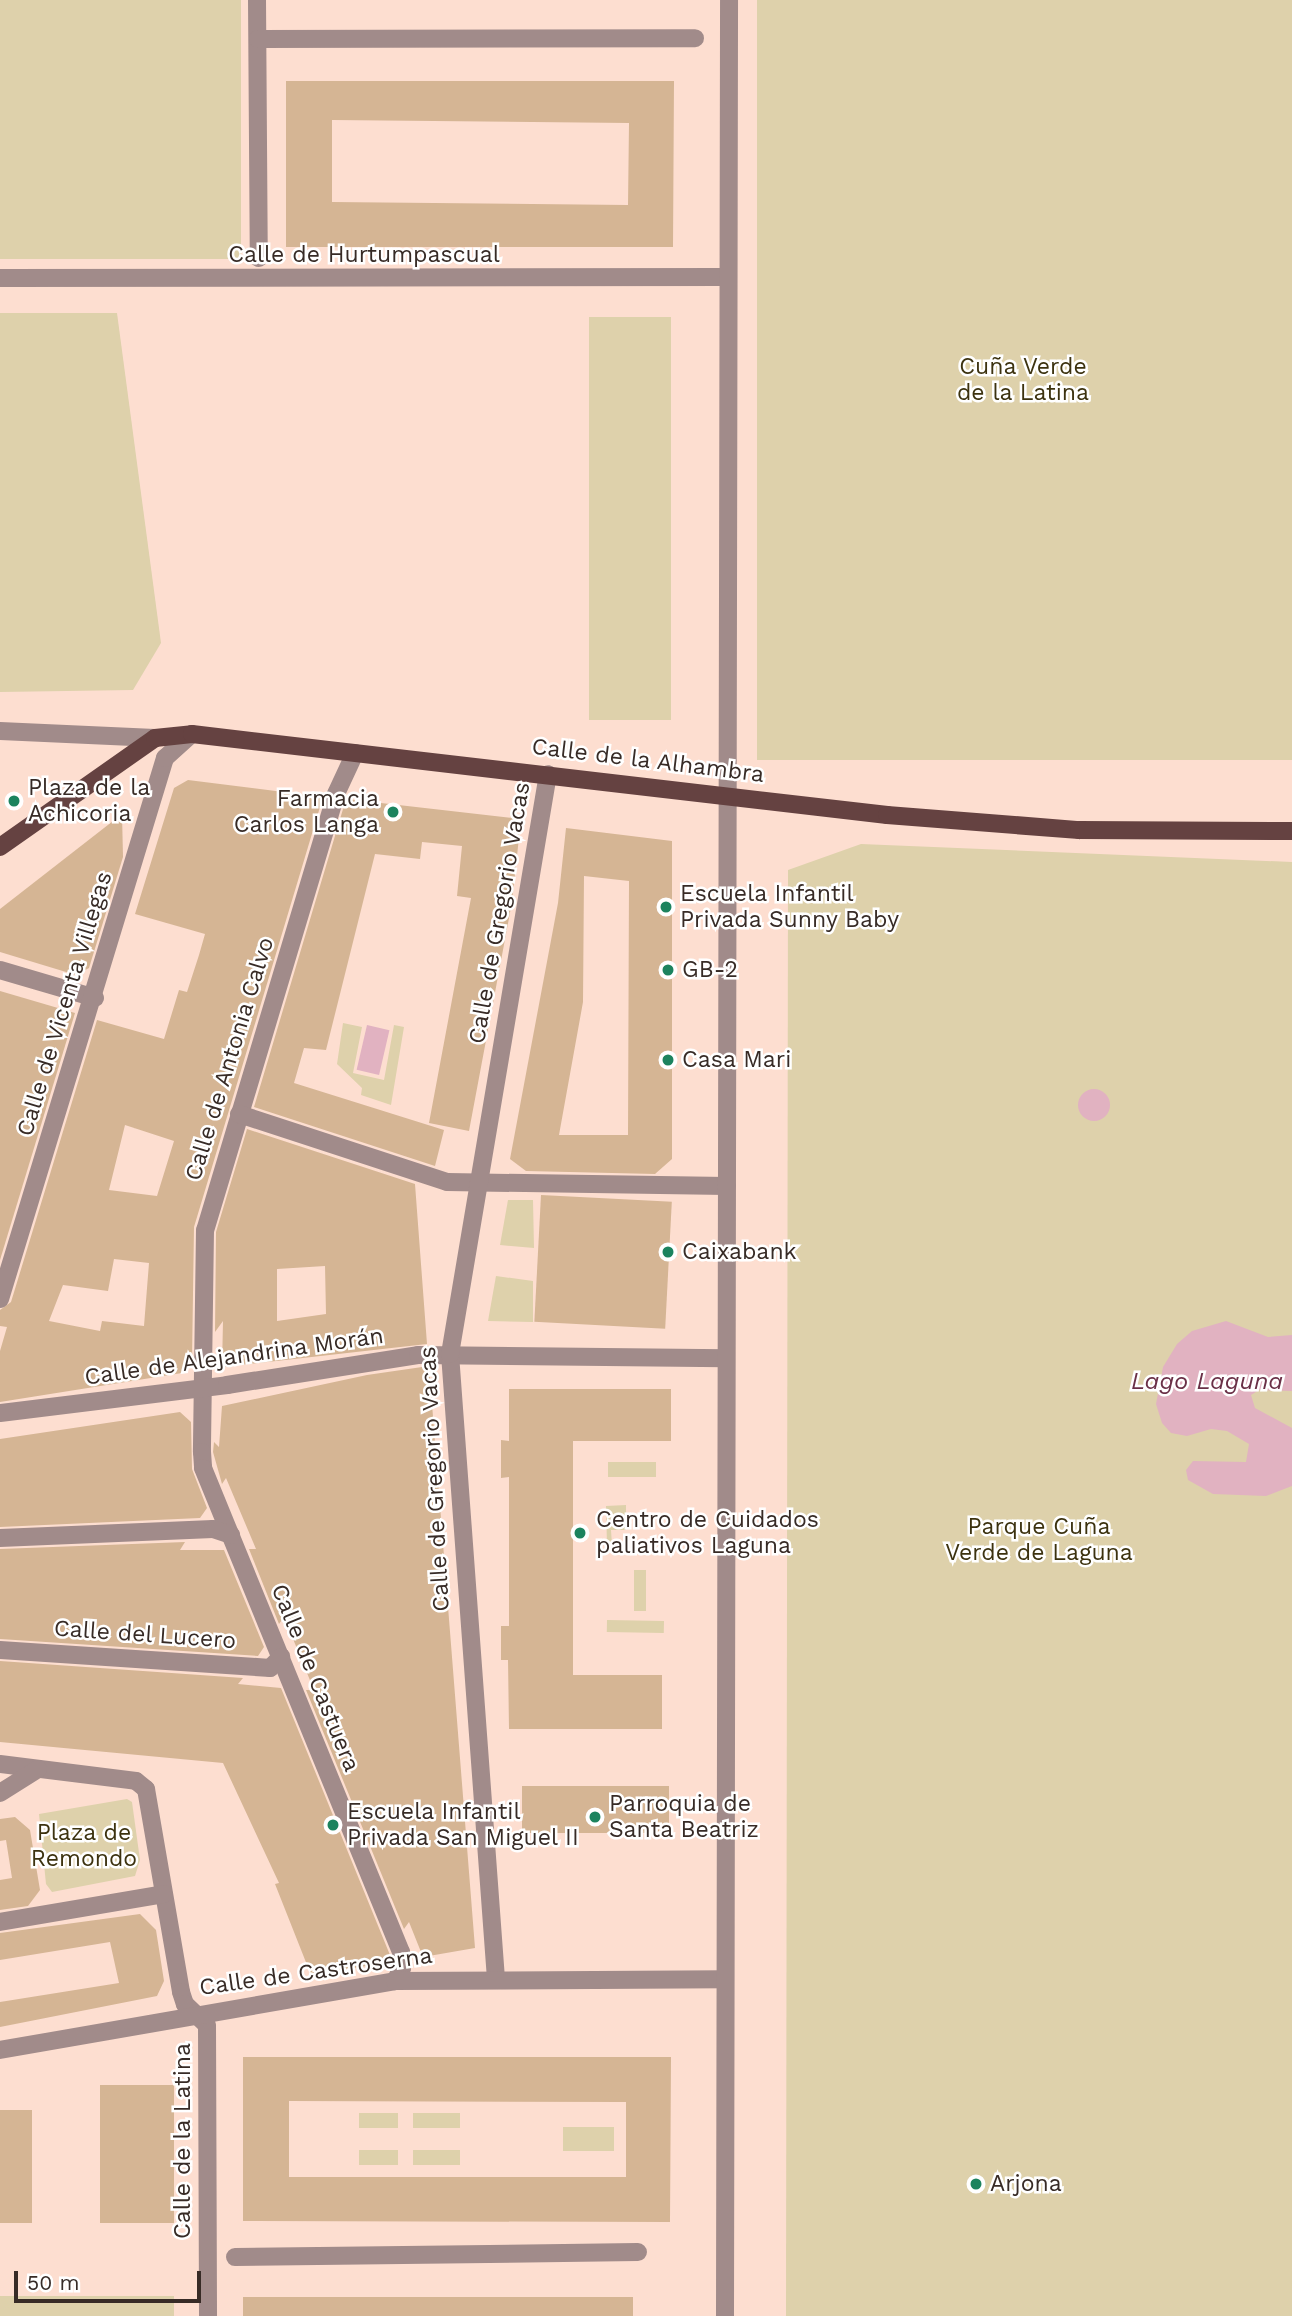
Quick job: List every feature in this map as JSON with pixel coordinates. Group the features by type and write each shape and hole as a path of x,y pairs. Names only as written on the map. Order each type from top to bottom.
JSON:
{"main road":[{"name":"Calle de la Alhambra","path":"155,738 192,734 887,814 1079,830 1292,831"},
{"path":"0,847 155,738"}],"street":[{"path":"257,0 259,258"},
{"path":"725,2316 729,0"},
{"path":"258,39 695,38"},
{"name":"Calle de Hurtumpascual","path":"0,278 728,277"},
{"name":"Calle de la Alhambra","path":"0,732 155,738"},
{"name":"Calle de Vicenta Villegas","path":"0,1299 95,998 165,758 192,734"},
{"name":"Calle de Antonia Calvo","path":"203,1388 205,1230 336,794 355,753"},
{"name":"Calle de Gregorio Vacas","path":"496,1979 450,1354 548,774"},
{"path":"0,970 95,998"},
{"path":"239,1114 447,1182 477,1186 727,1186"},
{"name":"Calle de Alejandrina Morán","path":"0,1413 203,1388 418,1355 726,1358"},
{"name":"Calle de Castuera","path":"203,1388 203,1468 401,1952 402,1968 395,1981"},
{"path":"0,1538 213,1529 231,1535"},
{"name":"Calle del Lucero","path":"0,1650 270,1668 281,1657"},
{"path":"0,1764 136,1781 146,1789 181,1992 195,2013"},
{"path":"0,1793 38,1769"},
{"path":"0,1922 164,1894"},
{"name":"Calle de Castroserna","path":"0,2050 151,2025 195,2013 395,1981 725,1979"},
{"name":"Calle de la Latina","path":"195,2013 207,2025 208,2316"},
{"path":"235,2257 638,2252"}],"green space":[{"path":"0,0 241,0 241,259 0,259"},
{"name":"Cuña Verde de la Latina","path":"757,0 1292,0 1292,760 757,760"},
{"path":"0,313 117,313 161,643 133,690 0,692"},
{"path":"589,317 671,317 671,720 589,720"},
{"name":"Parque Cuña Verde de Laguna","path":"861,844 1292,862 1292,2316 786,2316 788,870"},
{"path":"343,1023 362,1027 353,1073 384,1080 394,1025 404,1027 391,1105 361,1095 362,1088 337,1064"},
{"path":"508,1200 533,1200 534,1248 500,1245"},
{"path":"496,1276 533,1281 533,1322 488,1321"},
{"path":"608,1462 656,1462 656,1477 608,1477"},
{"path":"626,1505 626,1530 611,1530 612,1545 607,1545 606,1506"},
{"path":"634,1570 646,1570 646,1611 634,1611"},
{"path":"607,1620 664,1621 664,1633 607,1632"},
{"name":"Plaza de Remondo","path":"127,1799 132,1802 140,1860 135,1876 52,1892 46,1884 39,1814"},
{"path":"359,2113 398,2113 398,2128 359,2128"},
{"path":"413,2113 460,2113 460,2128 413,2128"},
{"path":"563,2127 614,2127 614,2151 563,2151"},
{"path":"359,2150 398,2150 398,2165 359,2165"},
{"path":"413,2150 460,2150 460,2165 413,2165"},
{"path":"0,2296 174,2296 174,2316 0,2316"}],"water":[{"path":"367,1025 389,1030 379,1075 357,1070"},
{"path":"1094,1089 1105,1094 1110,1105 1105,1116 1094,1121 1083,1116 1078,1105 1083,1094"},
{"name":"Lago Laguna","path":"1226,1321 1268,1337 1292,1335 1292,1391 1259,1390 1251,1395 1255,1408 1292,1428 1292,1486 1266,1496 1213,1494 1188,1480 1186,1470 1193,1461 1246,1462 1249,1444 1227,1431 1211,1429 1187,1436 1171,1433 1162,1423 1156,1404 1163,1367 1177,1344 1192,1331"}],"building":[{"path":"286,81 674,81 673,247 286,247","holes":["332,120 629,123 628,205 332,202"]},
{"path":"188,780 323,797 194,1227 192,1361 182,1373 0,1402 0,1351 7,1327 0,1326 0,1310 11,1302 97,1020 164,1039 179,990 187,992 205,934 135,914 174,788","holes":["125,1125 174,1141 157,1196 109,1190","114,1259 149,1263 144,1326 102,1321 100,1331 49,1321 63,1285 108,1291"]},
{"path":"346,799 521,819 512,902 469,1131 429,1123 471,898 457,896 462,846 422,842 420,859 375,854 326,1050 304,1048 294,1083 444,1130 435,1166 254,1107"},
{"path":"122,814 123,857 89,968 76,975 0,952 0,909"},
{"path":"566,828 672,841 672,1159 655,1174 526,1171 510,1159 558,903","holes":["584,876 629,881 628,1135 559,1135 583,1002"]},
{"path":"0,991 75,1013 0,1260"},
{"path":"247,1129 415,1184 427,1344 222,1367 223,1321 215,1332 216,1232","holes":["325,1266 326,1314 277,1321 277,1269"]},
{"path":"541,1195 672,1202 665,1329 534,1322"},
{"path":"429,1366 475,1948 423,1957 409,1922 404,1929 306,1690 314,1690 284,1617 279,1624 249,1549 256,1549 226,1478 222,1484 213,1452 214,1442 219,1447 222,1406 367,1375"},
{"path":"509,1389 671,1389 671,1441 573,1441 573,1675 662,1675 662,1729 509,1729 508,1660 501,1660 501,1626 509,1626 509,1477 501,1478 501,1440 509,1441"},
{"path":"180,1412 191,1422 192,1469 207,1508 200,1518 0,1527 0,1439"},
{"path":"185,1542 180,1550 224,1550 264,1647 258,1656 0,1639 0,1549"},
{"path":"0,1661 243,1678 238,1684 281,1688 390,1955 385,1963 311,1975 275,1884 279,1883 223,1763 0,1742"},
{"name":"Parroquia de Santa Beatriz","path":"522,1786 669,1786 669,1833 522,1833"},
{"path":"15,1817 30,1830 40,1890 28,1906 0,1910 0,1880 12,1878 6,1840 0,1841 0,1819"},
{"path":"140,1914 156,1930 164,1981 157,1996 0,2027 0,2002 119,1983 110,1942 0,1960 0,1933"},
{"path":"243,2057 671,2057 670,2222 243,2221","holes":["289,2101 626,2102 626,2177 289,2177"]},
{"path":"100,2085 174,2085 174,2223 100,2223"},
{"path":"0,2110 32,2110 32,2223 0,2223"},
{"path":"243,2297 633,2297 633,2316 243,2316"}],"place":[{"name":"Plaza de la Achicoria","path":"14,801"},
{"name":"Farmacia Carlos Langa","path":"393,812"},
{"name":"Escuela Infantil Privada Sunny Baby","path":"666,907"},
{"name":"GB-2","path":"668,970"},
{"name":"Casa Mari","path":"668,1060"},
{"name":"Caixabank","path":"668,1252"},
{"name":"Centro de Cuidados paliativos Laguna","path":"580,1533"},
{"name":"Parroquia de Santa Beatriz","path":"595,1817"},
{"name":"Escuela Infantil Privada San Miguel II","path":"333,1825"},
{"name":"Arjona","path":"976,2184"}]}
